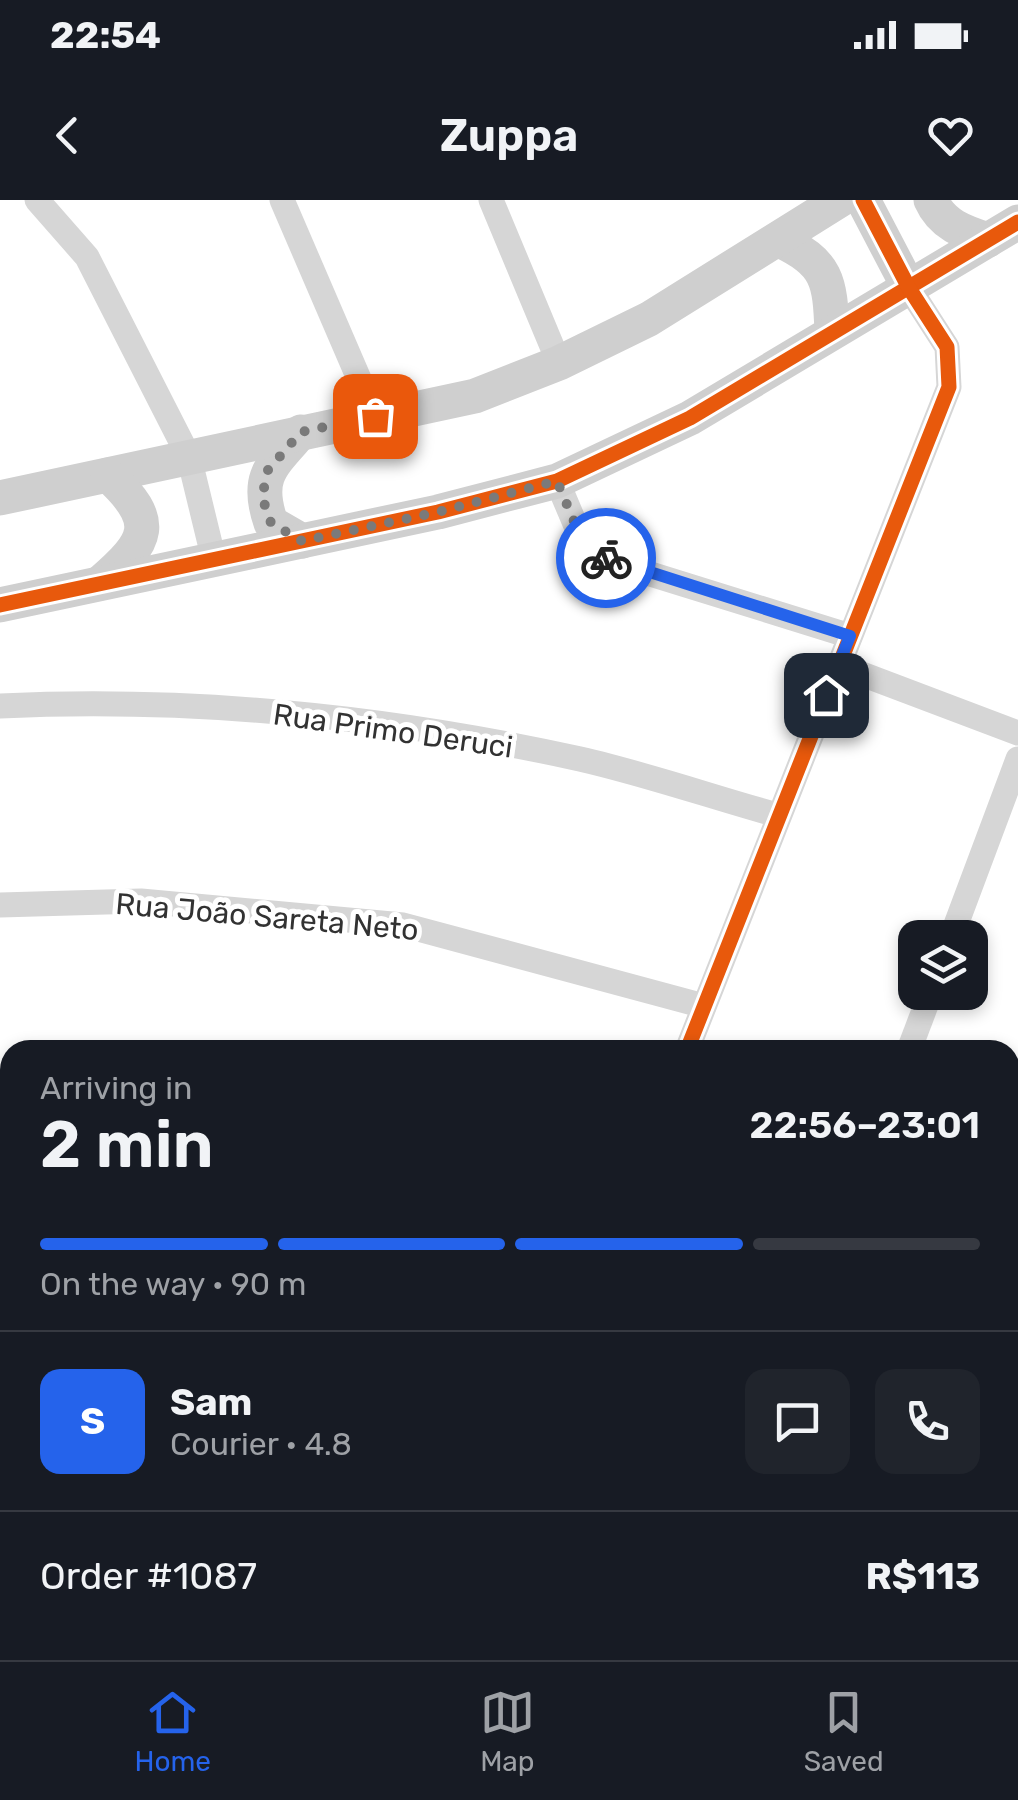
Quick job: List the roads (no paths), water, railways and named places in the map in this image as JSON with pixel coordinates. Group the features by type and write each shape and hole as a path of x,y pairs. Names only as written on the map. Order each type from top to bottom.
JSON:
{"street":[{"path":"37,200 87,257 189,457 214,560"},
{"path":"282,200 375,416"},
{"path":"491,200 559,364"},
{"path":"0,498 475,396 559,364 649,320 840,200"},
{"path":"691,1040 950,387 947,347 909,288 863,200"},
{"path":"931,200 955,228 1003,231"},
{"path":"0,605 438,512 557,481 690,418 1003,231"},
{"path":"779,240 804,252 823,268 831,294 832,332"},
{"path":"301,432 268,470 262,497 271,523 302,541"},
{"path":"100,584 134,554 142,526 132,497 108,474"},
{"path":"557,481 584,545 615,563 850,636"},
{"path":"838,665 1018,734"},
{"name":"Rua Primo Deruci","path":"0,706 85,702 330,715 581,760 777,816"},
{"path":"958,920 1018,760"},
{"name":"Rua João Sareta Neto","path":"0,904 141,901 403,925 704,1006"},
{"path":"913,1040 923,1010"}]}
